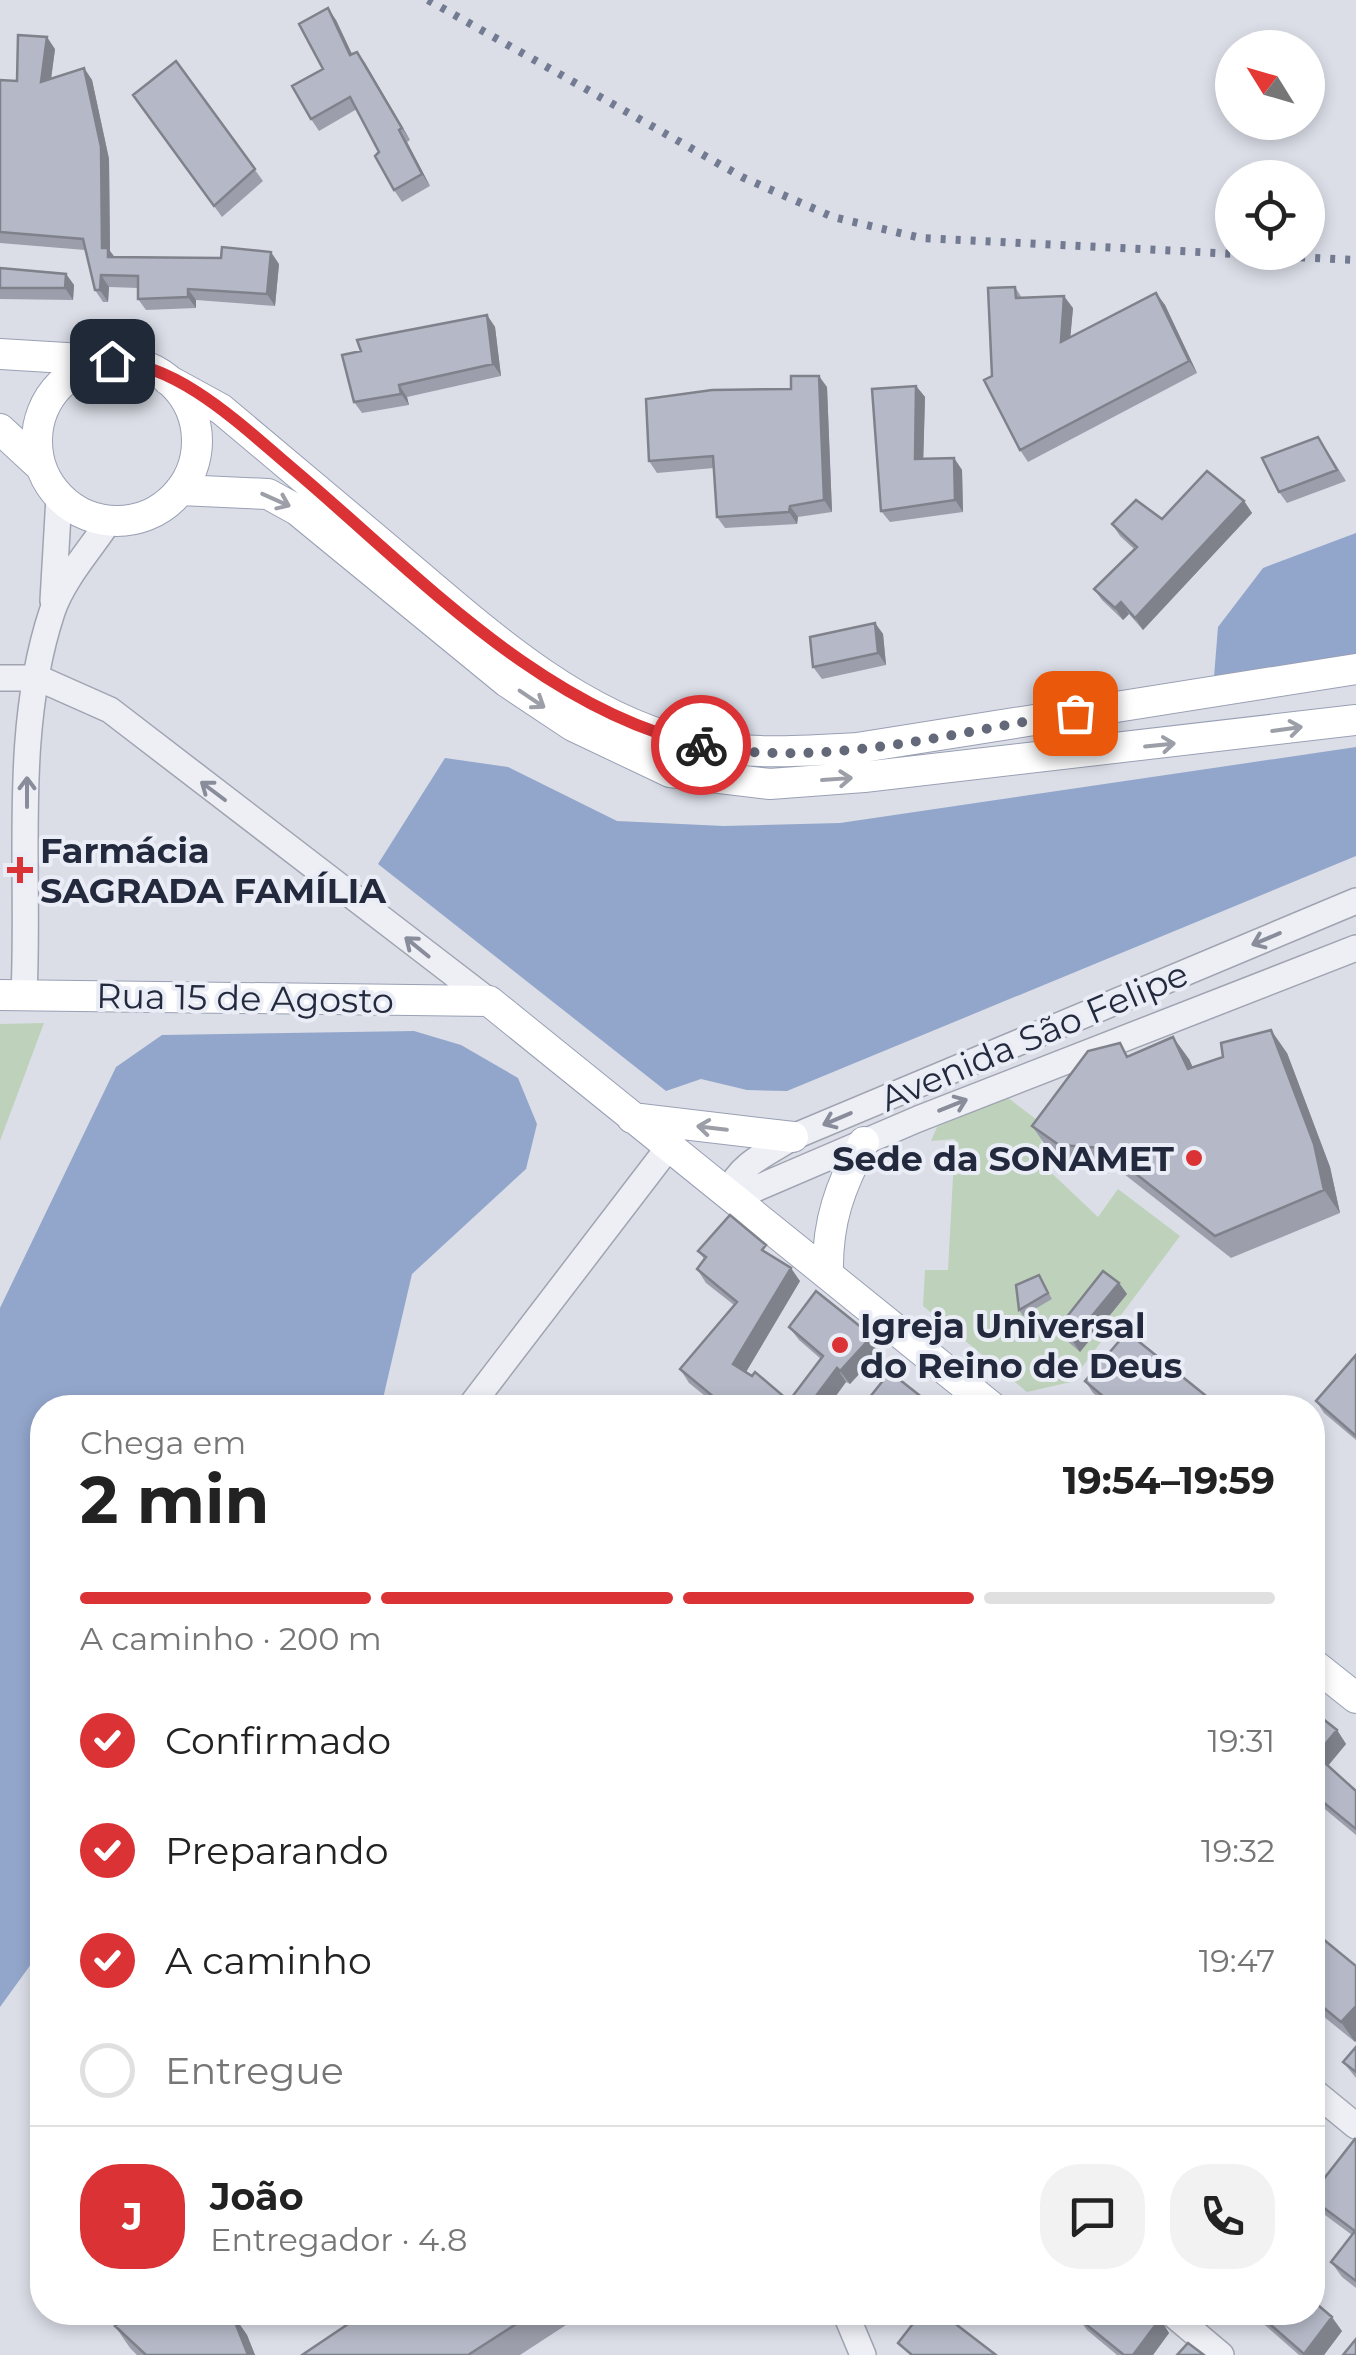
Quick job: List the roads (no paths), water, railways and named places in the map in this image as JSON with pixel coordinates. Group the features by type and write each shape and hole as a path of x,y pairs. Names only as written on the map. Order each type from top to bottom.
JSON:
{"main road":[{"path":"0,354 148,367 221,409 524,660 633,724 680,740 726,750 856,748 1356,670"},
{"path":"41,468 37,443 40,419 50,396 67,378 88,366 112,361"},
{"path":"0,428 41,468 59,497 82,514 109,521 156,511 180,490 192,467 197,442 194,417 182,394 168,380"},
{"path":"180,490 268,494 297,510 507,682 572,726 670,772 770,784 1218,739 1356,720"},
{"name":"Rua 15 de Agosto","path":"12,995 489,1001"},
{"path":"489,1001 977,1395"},
{"path":"627,1115 793,1137"},
{"path":"828,1272 827,1235 840,1186 864,1142"},
{"path":"1325,1673 1356,1698"}],"street":[{"path":"12,995 27,763 52,611 59,497"},
{"path":"52,611 109,521"},
{"path":"0,678 38,678 110,710 489,1001"},
{"name":"Avenida São Felipe","path":"731,1196 734,1178 793,1137 1356,901"},
{"name":"Avenida São Felipe","path":"731,1196 1356,948"},
{"path":"479,1395 668,1148"},
{"path":"1325,2101 1356,2126"},
{"path":"850,2325 863,2355"},
{"path":"1185,2325 1220,2355"}],"water":[{"path":"1356,533 1356,656 1214,677 1218,627 1263,568"},
{"path":"1356,747 1356,856 787,1091 747,1090 701,1079 666,1091 378,864 445,758 508,767 617,821 724,826 840,823"},
{"path":"414,1031 461,1045 518,1078 537,1124 526,1169 412,1274 384,1395 30,1395 30,1966 0,2007 0,1308 116,1067 162,1035"}],"railway":[{"path":"428,0 744,178 833,217 921,238 1356,260"}],"place":[{"name":"Farmácia SAGRADA FAMÍLIA","path":"20,870"},
{"name":"Sede da SONAMET","path":"1194,1158"},
{"name":"Igreja Universal do Reino de Deus","path":"840,1345"}]}
